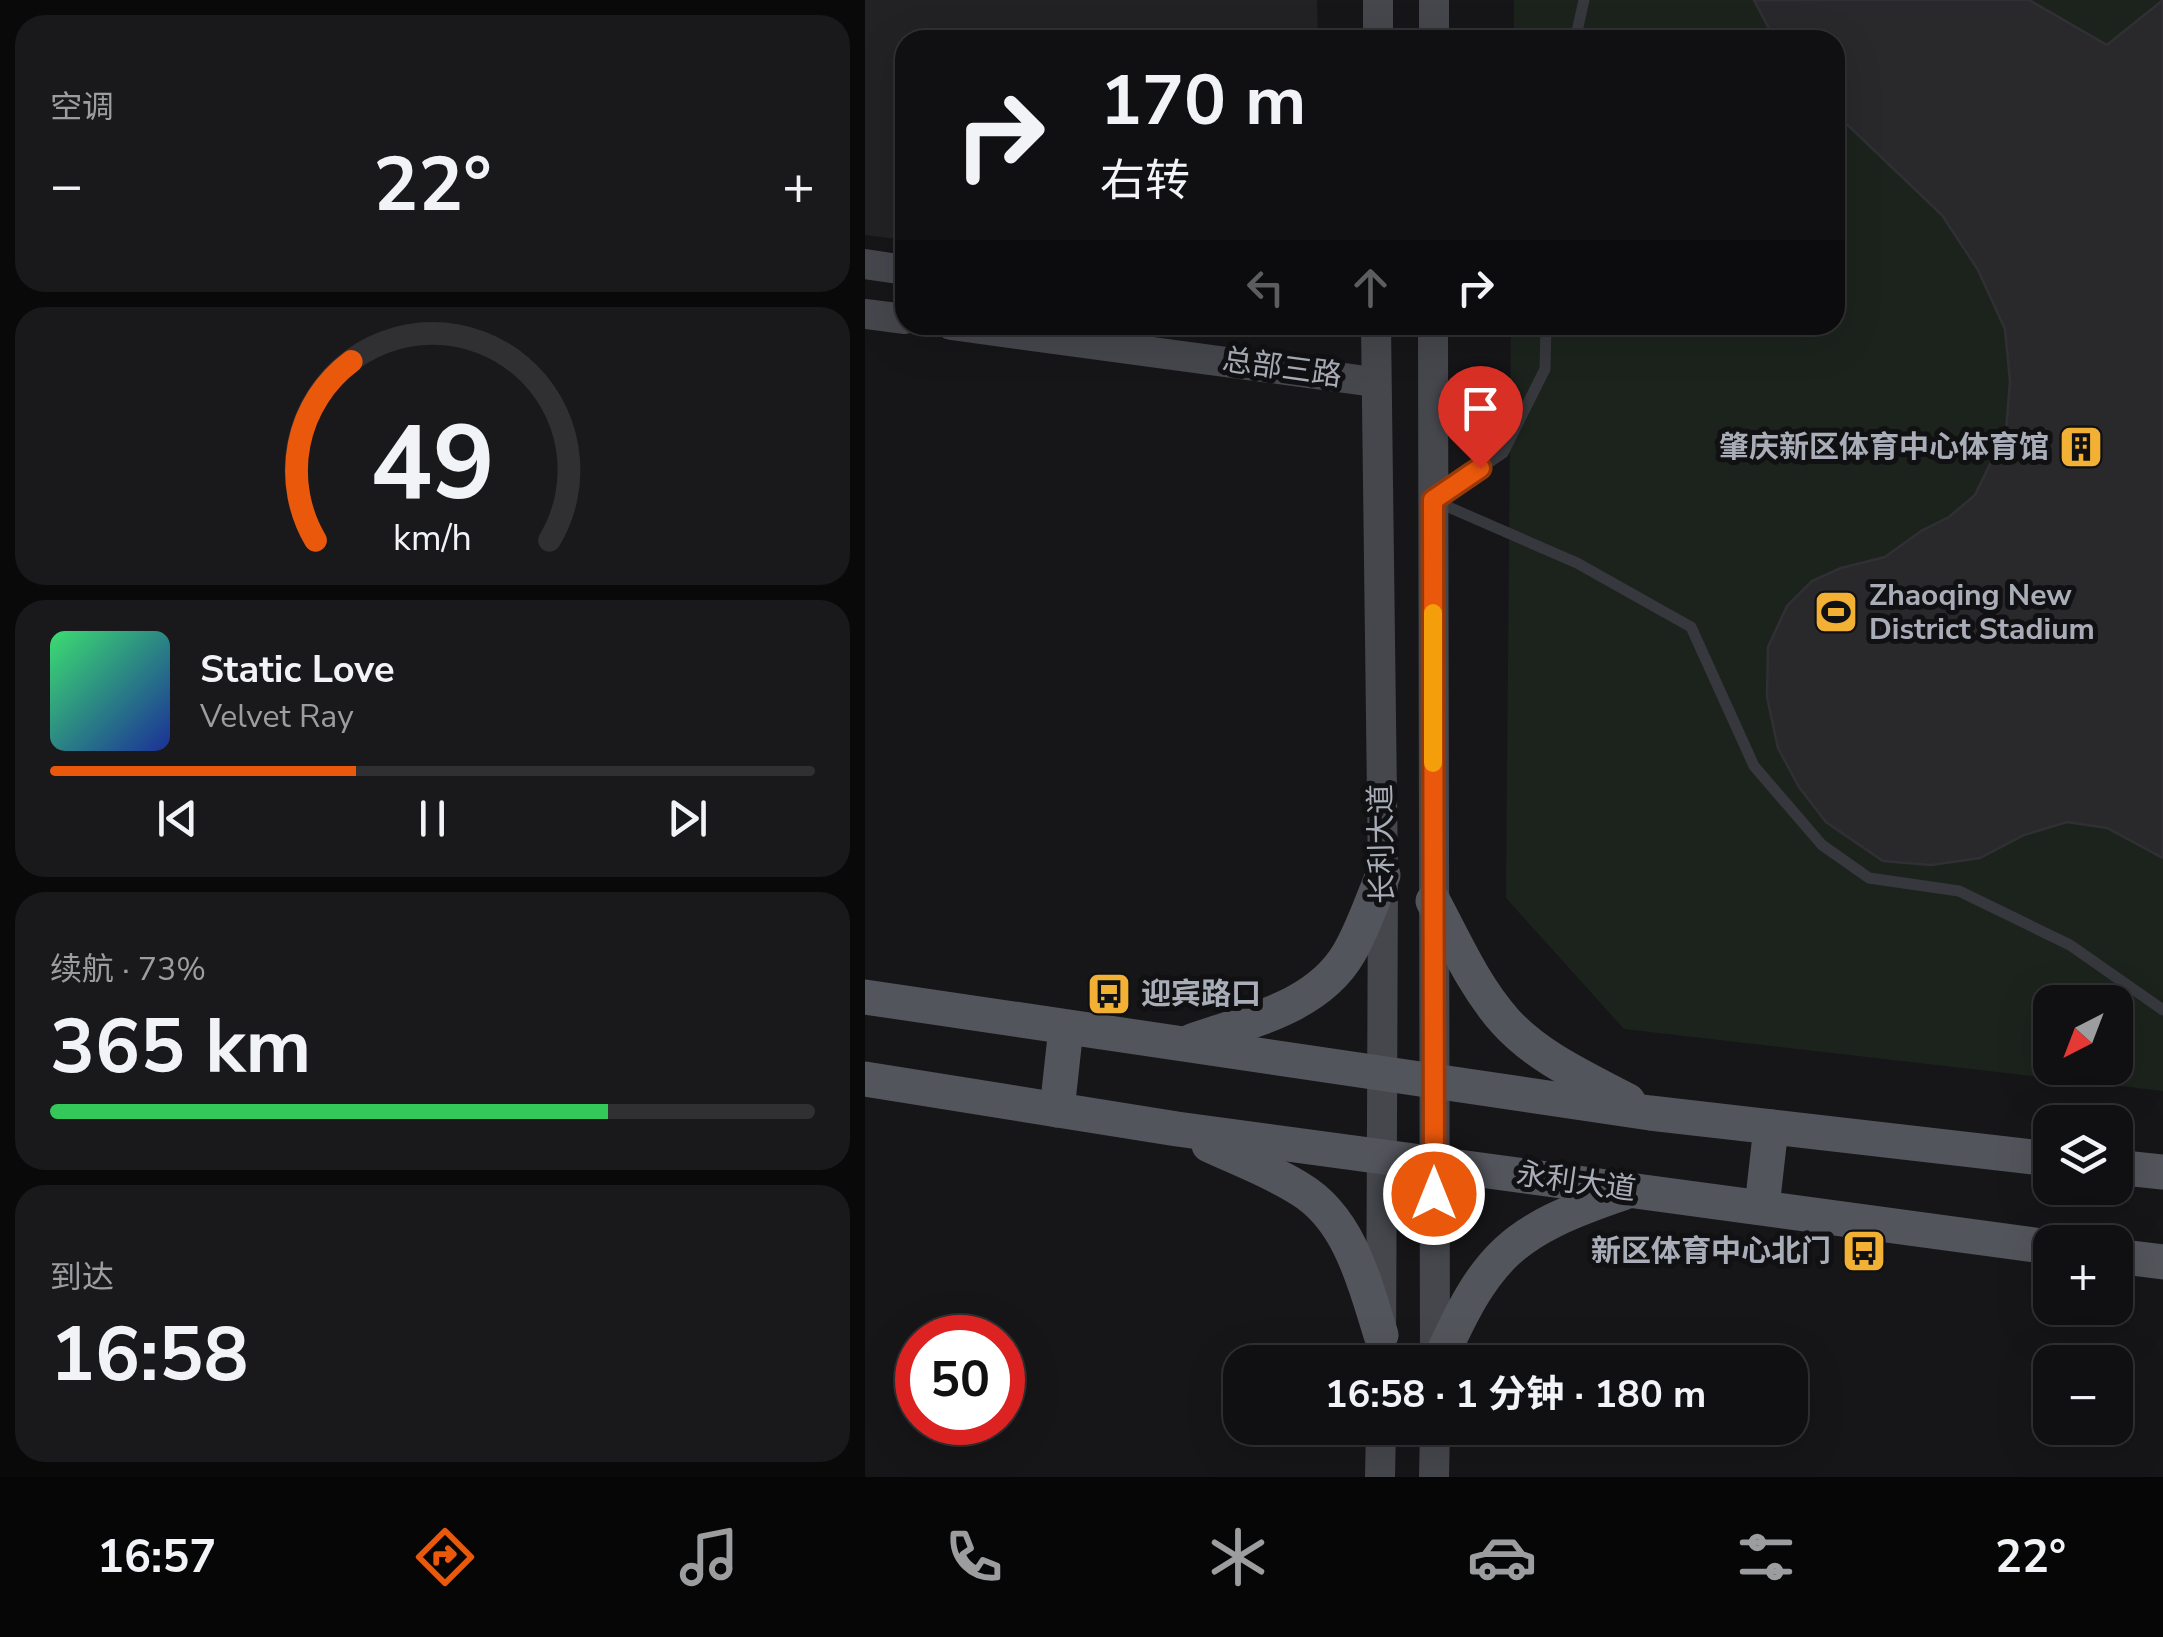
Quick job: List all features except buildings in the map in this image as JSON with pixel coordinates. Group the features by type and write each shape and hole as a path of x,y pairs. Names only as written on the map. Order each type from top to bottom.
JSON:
{"main road":[{"path":"1378,0 1378,30"},
{"path":"1433,0 1433,30"},
{"path":"865,264 895,268"},
{"path":"865,314 895,318"},
{"name":"总部三路","path":"1025,335 1375,382"},
{"name":"长利大道","path":"1376,335 1383,875 1381,1345"},
{"name":"长利大道","path":"1433,335 1437,1345"},
{"path":"1381,738 1433,737"},
{"path":"1186,1043 1287,1008 1322,986 1349,954 1383,875"},
{"path":"1433,901 1479,988 1507,1024 1555,1062 1651,1113"},
{"path":"865,997 1651,1113 2033,1157"},
{"path":"1057,1110 1066,1028"},
{"name":"永利大道","path":"865,1079 1177,1129 2033,1245"},
{"path":"1762,1207 1771,1128"},
{"path":"1177,1129 1302,1189 1323,1207 1349,1245 1380,1345"},
{"path":"2133,1168 2163,1172"},
{"path":"1445,1345 1467,1300 1501,1253 1531,1230 1563,1214 1634,1190"},
{"path":"2133,1258 2163,1262"},
{"path":"1380,1477 1381,1445"},
{"path":"1435,1445 1435,1477"}],"lane":[{"path":"1577,30 1583,0"},
{"path":"1433,500 1503,453 1545,369 1546,335"},
{"path":"1433,500 1577,563 1691,627 1753,766 1822,845 1869,878 1959,891 2070,945 2163,1010"}],"shaded area":[{"path":"865,0 1317,0 1318,30 895,30 895,239 865,235"},
{"name":"Zhaoqing New District Stadium","path":"1514,0 2163,0 2163,1091 2111,1085 2133,1085 2133,985 2033,985 2033,1076 1624,1029 1506,898 1511,335 1845,335 1845,30 1514,30"}],"slow traffic":[{"path":"1433,613 1433,763"}],"place":[{"name":"肇庆新区体育中心体育馆","path":"2081,447"},
{"name":"Zhaoqing New District Stadium","path":"1836,612"},
{"name":"迎宾路口","path":"1109,994"},
{"name":"新区体育中心北门","path":"1864,1251"}],"route":[{"path":"1434,1194 1433,500 1480,468"}]}
